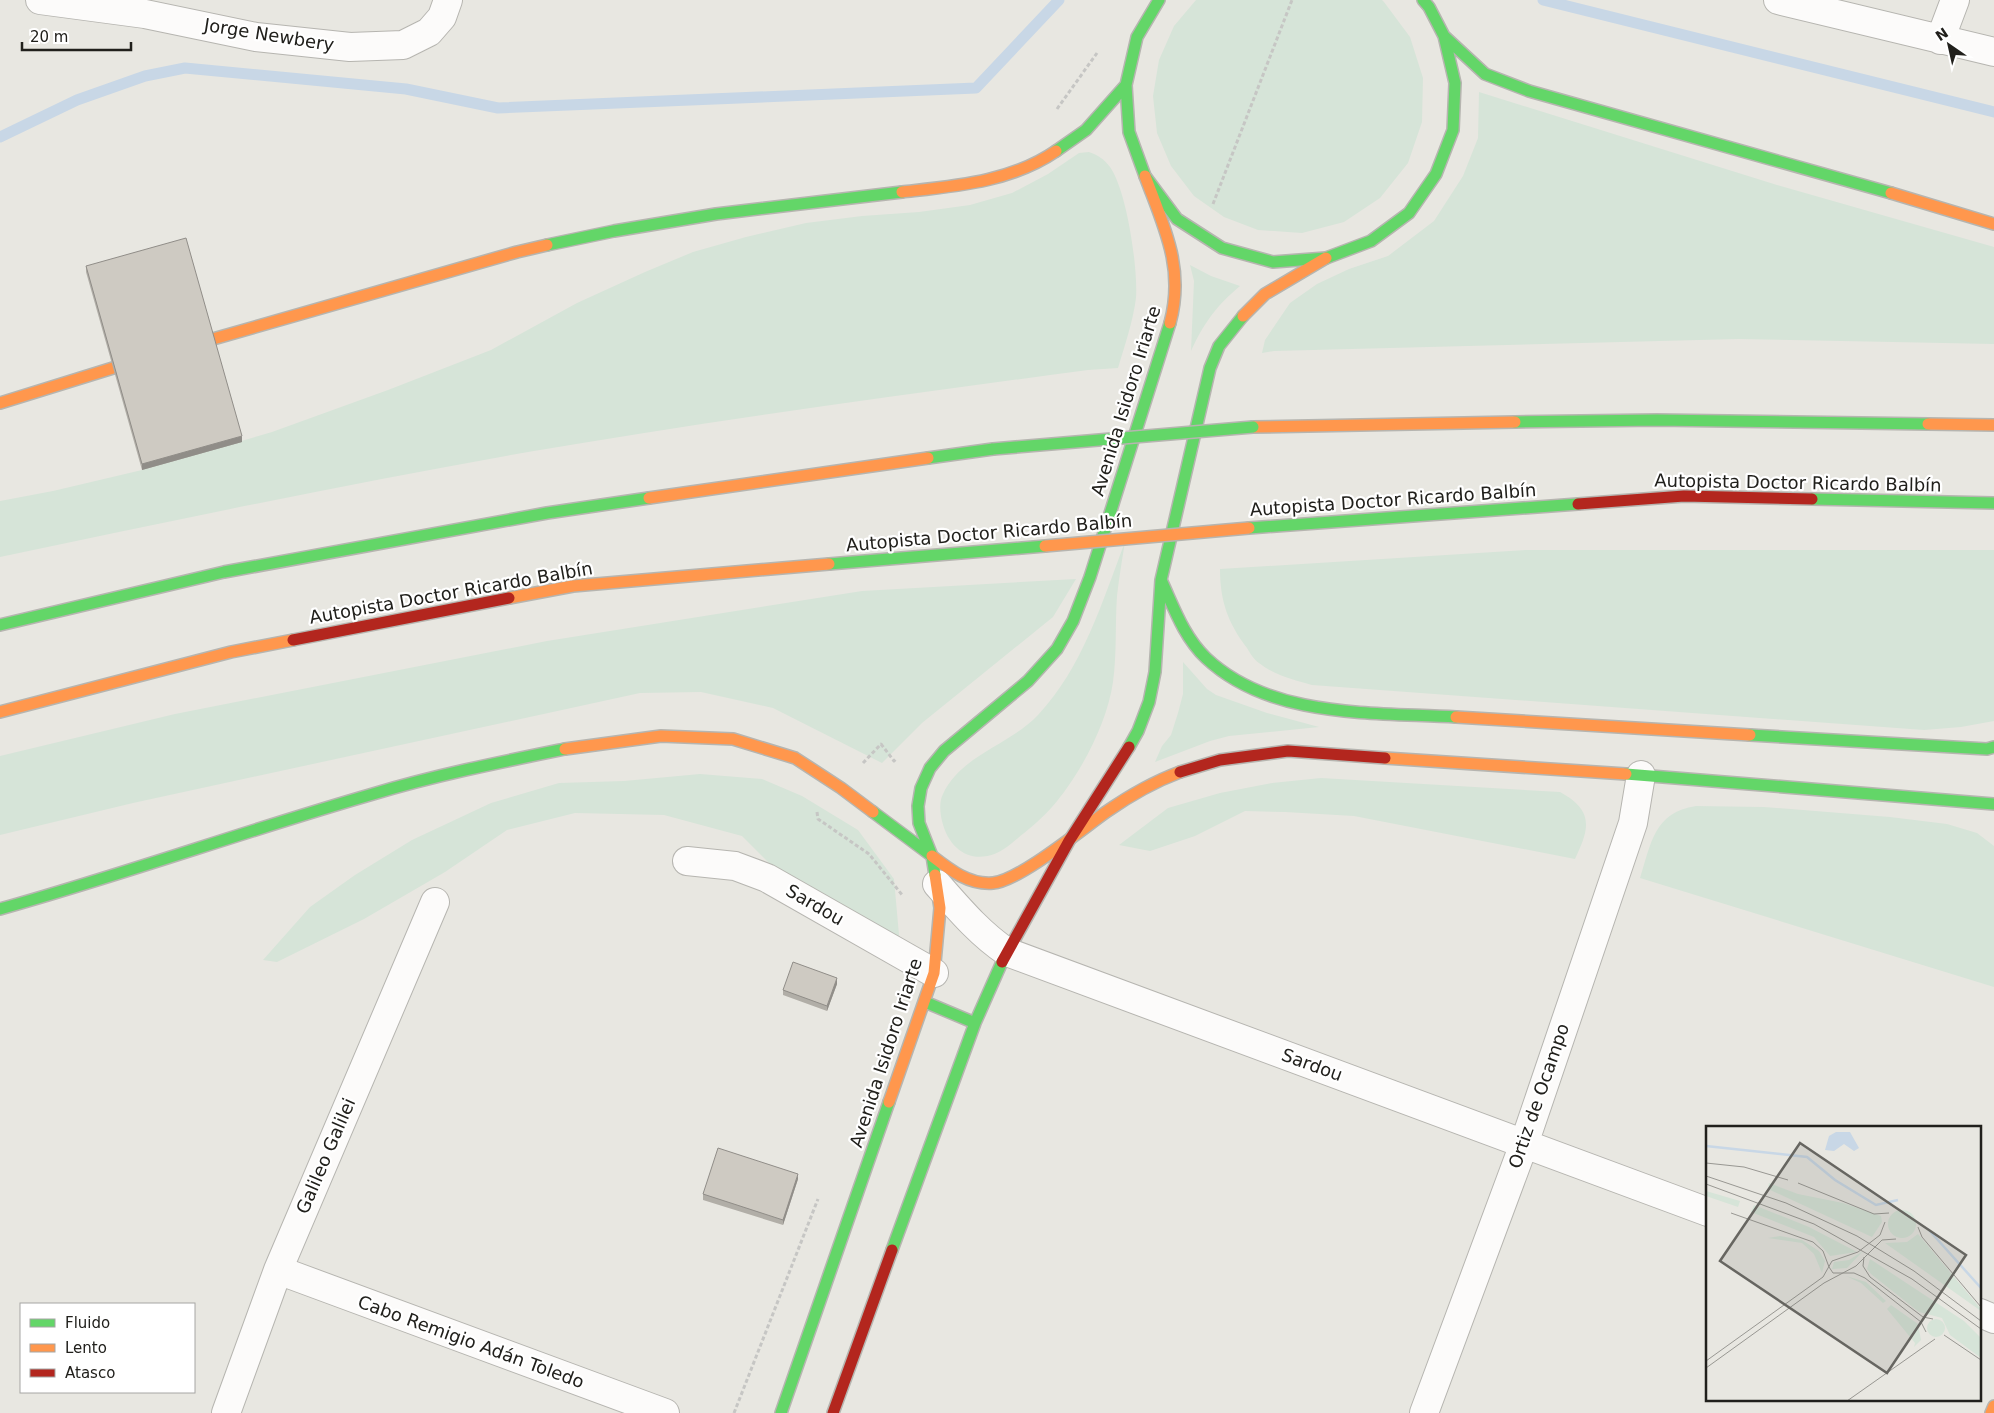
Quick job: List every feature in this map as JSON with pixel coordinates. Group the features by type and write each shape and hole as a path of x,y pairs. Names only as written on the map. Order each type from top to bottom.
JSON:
{"main road":[{"path":"213,339 517,252 604,233 716,214 956,186 1003,176 1044,160 1086,130 1126,86 1137,37 1159,0"},
{"path":"833,1413 975,1023 1007,952 1069,841 1120,764 1138,731 1149,702 1155,672 1160,580 1210,368 1219,346 1235,324 1265,294 1326,258 1371,242 1409,213 1436,174 1453,130 1456,83 1444,36 1429,7 1423,0"},
{"path":"1444,36 1485,74 1529,91 1824,173 1994,224"},
{"name":"Avenida Isidoro Iriarte","path":"781,1413 934,973 940,908 932,856 918,823 921,788 930,768 944,751 1028,681 1057,649 1073,621 1090,577 1158,365 1172,315 1176,279 1172,249 1129,132 1126,86"},
{"path":"1145,176 1177,218 1222,248 1273,262 1326,258"},
{"path":"0,403 113,368"},
{"path":"0,625 224,572 538,515 993,449 1253,427 1656,420 1994,426"},
{"name":"Autopista Doctor Ricardo Balbín","path":"0,712 231,652 573,586 1249,528 1684,496 1994,503"},
{"path":"1160,580 1183,628 1204,657 1236,681 1278,699 1322,709 1987,749 1994,747"},
{"path":"0,909 72,889 239,834 375,793 486,764 585,745 661,736 733,739 795,758 841,788 968,881 982,884 999,882 1016,876 1069,841 1116,806 1142,789 1169,775 1198,764 1259,752 1288,751 1641,775 1994,804"},
{"path":"925,1002 975,1023"},
{"path":"1991,1413 1994,1406"}],"street":[{"name":"Jorge Newbery","path":"40,0 144,14 256,37 350,47 403,45 428,32 442,17 448,0"},
{"path":"1778,0 1994,52"},
{"path":"1940,40 1954,0"},
{"name":"Ortiz de Ocampo","path":"1424,1413 1524,1144 1632,824 1641,775"},
{"name":"Sardou","path":"687,861 735,866 767,878 934,973"},
{"name":"Sardou","path":"937,884 972,922 993,942 1007,952 1706,1211"},
{"name":"Galileo Galilei","path":"226,1413 278,1270 435,902"},
{"name":"Cabo Remigio Adán Toledo","path":"278,1270 665,1413"},
{"path":"1982,1315 1994,1319"}],"path":[{"path":"1213,204 1292,0"}],"green space":[{"path":"1196,0 1382,0 1384,2 1410,37 1423,78 1422,122 1408,163 1380,198 1344,222 1302,233 1258,230 1224,217 1194,196 1171,166 1157,133 1153,96 1159,60 1174,26"},
{"path":"1479,92 1777,185 1994,247 1994,344 1738,339 1274,351 1262,353 1265,340 1290,303 1317,284 1349,269 1388,256 1434,221 1463,176 1478,138"},
{"path":"1089,152 1105,162 1116,178 1122,193 1133,250 1136,298 1131,324 1118,368 1088,370 808,408 528,452 330,489 0,557 0,501 53,491 142,470 272,432 491,350 577,303 693,252 806,223 970,205 1012,193 1048,174 1079,153"},
{"path":"1190,265 1211,276 1240,286 1211,316 1191,351 1194,281"},
{"path":"1125,542 1117,596 1113,682 1105,715 1091,748 1072,780 1052,807 1012,843 1001,851 979,857 960,851 946,834 942,821 940,807 943,794 961,769 1027,725 1054,696 1090,633"},
{"path":"1526,550 1994,550 1994,721 1961,727 1924,730 1312,685 1278,674 1255,660 1240,639 1226,611 1220,581 1220,569"},
{"path":"1076,579 1053,617 922,723 882,763 773,708 701,692 640,693 133,803 0,835 0,756 175,714 547,641 862,591"},
{"path":"1183,662 1207,689 1216,695 1267,713 1319,727 1229,736 1210,741 1155,762 1162,746 1171,735 1178,713 1183,694"},
{"path":"700,774 762,779 802,796 858,830 894,879 900,946 779,873 742,836 664,815 575,813 507,830 445,872 364,919 277,962 263,960 310,907 355,875 412,840 491,803 559,783 624,781"},
{"path":"1321,778 1560,792 1579,806 1584,814 1586,830 1575,859 1354,816 1245,811 1195,836 1150,851 1119,845 1168,808 1220,793 1272,783"},
{"path":"1696,806 1764,807 1890,817 1947,824 1977,833 1994,846 1994,987 1640,878 1651,842 1663,822 1682,809"}],"building":[{"path":"186,238 242,436 142,464 86,266"},
{"path":"793,962 837,978 827,1006 783,990"},
{"path":"718,1148 798,1174 783,1220 703,1194"}],"waterway":[{"path":"0,137 77,100 145,76 185,68 406,89 498,108 976,88 1059,0"},
{"path":"1543,0 1994,112"}],"traffic: fast":[{"path":"1159,0 1137,37 1126,85 1129,132 1145,176 1177,219 1222,248 1273,262 1326,258 1371,241 1409,213 1436,174 1453,130 1455,83 1444,36 1429,7 1423,0"},
{"path":"1444,36 1485,74 1529,91 1891,193"},
{"path":"1056,151 1086,130 1126,85"},
{"path":"547,245 614,231 716,214 902,192"},
{"path":"1129,747 1138,731 1149,702 1155,672 1161,580 1210,368 1219,346 1243,316"},
{"path":"935,875 932,856 919,823 918,806 921,788 930,768 944,751 1028,681 1057,649 1073,621 1090,577 1170,323"},
{"path":"1515,422 1657,420 1928,424"},
{"path":"993,449 1253,427"},
{"path":"928,458 993,449"},
{"path":"0,625 224,572 547,513 649,498"},
{"path":"1812,499 1994,503"},
{"path":"1249,528 1578,504"},
{"path":"829,564 1045,546"},
{"path":"1162,582 1180,622 1198,650 1232,678 1261,692 1292,702 1324,709 1456,717"},
{"path":"1750,735 1987,749 1994,747"},
{"path":"0,909 397,787 469,769 565,749"},
{"path":"1626,774 1994,804"},
{"path":"873,812 932,856"},
{"path":"892,1250 975,1023 1002,962"},
{"path":"925,1002 975,1023"},
{"path":"781,1413 889,1102"}],"traffic: slow":[{"path":"902,192 962,185 1001,176 1020,170 1056,151"},
{"path":"1145,176 1165,230 1174,266 1174,303 1170,323"},
{"path":"1891,193 1994,224"},
{"path":"213,339 547,245"},
{"path":"1243,316 1265,294 1326,258"},
{"path":"0,403 113,368"},
{"path":"1253,427 1515,422"},
{"path":"1928,424 1994,425"},
{"path":"649,498 928,458"},
{"path":"1045,546 1249,528"},
{"path":"509,598 573,586 829,564"},
{"path":"0,712 231,652 293,640"},
{"path":"1456,717 1750,735"},
{"path":"565,749 661,736 733,739 795,758 841,788 873,812"},
{"path":"1385,758 1626,774"},
{"path":"932,856 960,876 976,882 993,883 1004,880 1034,864 1123,800 1180,772"},
{"path":"889,1102 934,973 940,908 935,875"},
{"path":"1991,1413 1994,1406"}],"traffic: jam":[{"path":"1578,504 1684,496 1812,499"},
{"path":"293,640 509,598"},
{"path":"1002,962 1069,841 1129,747"},
{"path":"1180,772 1220,760 1288,751 1385,758"},
{"path":"833,1413 892,1250"}]}
